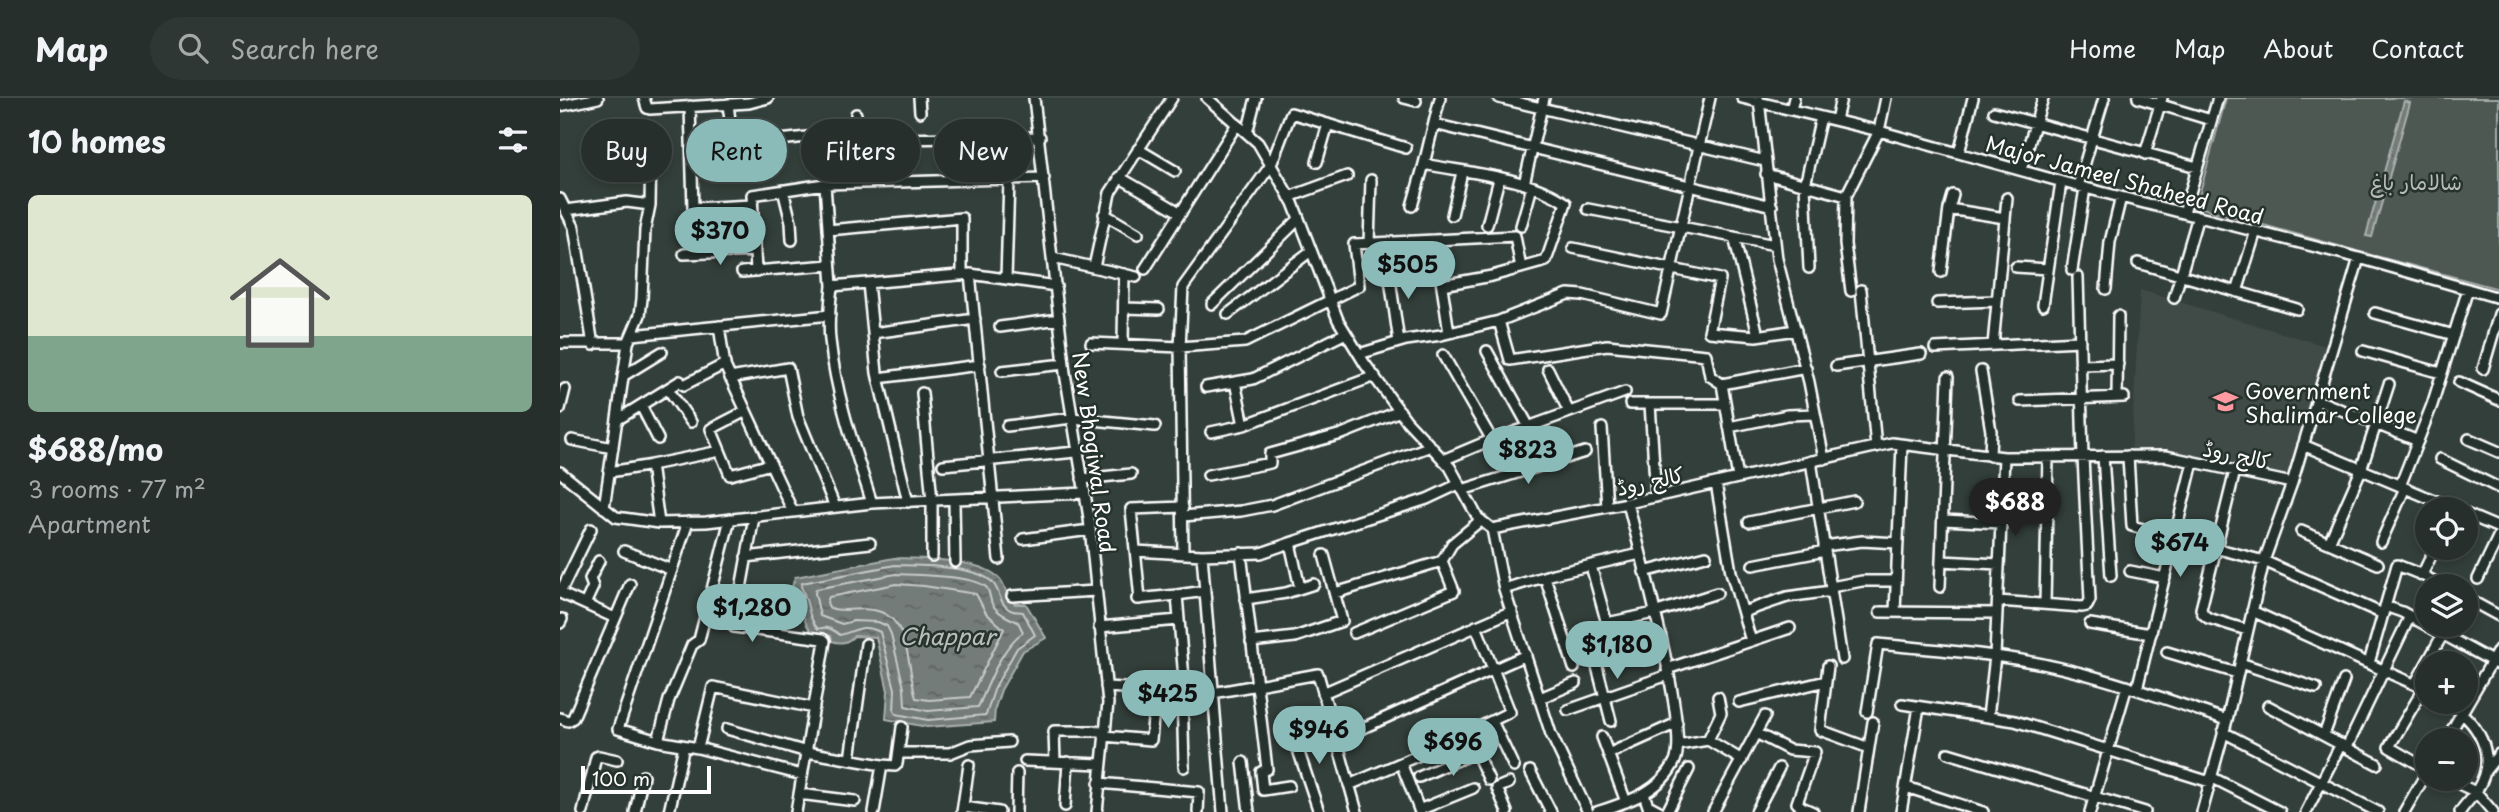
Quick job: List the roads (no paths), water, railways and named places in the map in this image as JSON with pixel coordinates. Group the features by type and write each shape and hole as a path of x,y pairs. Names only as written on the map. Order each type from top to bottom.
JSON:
{"street":[{"path":"560,106 598,98"},
{"path":"644,98 647,108 650,109 749,103 765,98"},
{"path":"919,98 920,112"},
{"name":"New Bhogiwal Road","path":"1034,98 1064,363 1090,530 1108,704 1097,812"},
{"path":"1094,267 1110,193 1172,98"},
{"path":"1247,133 1256,98"},
{"path":"1404,98 1416,101"},
{"path":"1412,206 1440,98"},
{"path":"1499,98 1765,161"},
{"path":"1521,226 1532,149 1544,98"},
{"path":"1359,354 1399,342 1499,321 1568,295 1582,295 1661,314 1710,98"},
{"name":"Major Jameel Shaheed Road","path":"1742,98 1879,131 2061,182 2359,258 2499,298"},
{"path":"1791,110 1794,98"},
{"path":"1836,120 1841,98"},
{"path":"1876,447 1868,362 1845,244 1846,196 1879,131 1886,98"},
{"path":"1959,153 1973,98"},
{"path":"2021,170 2043,98"},
{"path":"1998,601 2082,607 2087,606 2090,600 2075,273 2082,187 2104,98"},
{"path":"2138,98 2161,101 2211,120"},
{"path":"2184,213 2218,98"},
{"path":"1208,99 1258,143 1289,197 1346,333 1399,411 1443,460 1480,520 1492,529 1504,589 1551,734 1588,812"},
{"path":"1759,100 1775,245 1806,368 1824,459"},
{"path":"2145,154 2161,101"},
{"path":"728,104 733,145 825,135 832,286 830,339 844,412 872,503"},
{"path":"690,106 690,119"},
{"path":"1994,112 2197,167"},
{"path":"1183,554 1180,347 1183,287 1271,165 1291,113 1406,148"},
{"path":"856,114 857,183"},
{"path":"1809,268 1805,185 1821,117"},
{"path":"1145,269 1237,124"},
{"path":"1317,162 1328,124"},
{"path":"1434,124 1772,206"},
{"path":"920,138 1040,136"},
{"path":"1138,149 1175,171"},
{"path":"1424,164 1528,186 1552,194 1566,203 1546,261 1442,285"},
{"path":"1451,215 1462,172"},
{"path":"1766,174 1846,196"},
{"path":"1289,197 1347,176"},
{"path":"1119,177 1181,213"},
{"path":"1032,179 1044,178"},
{"path":"1487,225 1499,179"},
{"path":"1369,244 1371,180"},
{"path":"756,271 752,195 828,184 934,181"},
{"path":"604,509 623,376 630,339 640,315 650,182"},
{"path":"692,182 693,208 752,205"},
{"path":"1006,279 1009,182"},
{"path":"2043,305 2061,182"},
{"path":"783,190 791,222 792,240"},
{"path":"1941,272 1953,195"},
{"path":"2106,289 2110,242 2121,197"},
{"path":"1993,345 2007,198"},
{"path":"560,199 574,227 593,345"},
{"path":"566,211 627,202 650,205"},
{"path":"1588,209 1775,245"},
{"path":"1950,209 2005,218"},
{"path":"1104,214 1138,234"},
{"path":"2174,298 2198,216"},
{"path":"828,230 962,218 966,275 975,319 995,498 999,559"},
{"path":"1212,304 1299,219"},
{"path":"2238,292 2256,232"},
{"path":"1091,343 1180,347 1245,342 1359,286 1354,244 1515,236 1521,268"},
{"path":"1734,237 1758,335"},
{"path":"1435,240 1449,333"},
{"path":"1573,248 1720,279 1709,332 1758,335 1796,330"},
{"path":"684,254 755,251"},
{"path":"1228,314 1311,251"},
{"path":"1053,258 1136,277"},
{"path":"2202,812 2227,720 2264,561 2292,483 2359,258"},
{"path":"2138,263 2297,309"},
{"path":"742,272 830,265"},
{"path":"1388,265 1399,342"},
{"path":"2016,268 2048,269"},
{"path":"1123,343 1124,274"},
{"path":"832,286 966,275 1056,286"},
{"path":"868,283 878,378 908,502"},
{"path":"2381,542 2403,487 2468,289"},
{"path":"1937,303 1997,301"},
{"path":"1124,308 1159,309"},
{"path":"2375,313 2454,335"},
{"path":"2483,369 2499,314"},
{"path":"560,343 593,345 719,326 830,315"},
{"path":"2020,401 2121,397 2118,316"},
{"path":"873,333 975,319"},
{"path":"1000,327 1059,319"},
{"path":"1499,321 1510,360 1607,345 1706,355 1710,376 1722,384 1806,368"},
{"path":"719,326 724,363 793,512"},
{"path":"1206,387 1253,379 1346,333"},
{"path":"1935,348 2080,341"},
{"path":"1487,351 1529,427"},
{"path":"2363,351 2441,373"},
{"path":"623,376 662,352"},
{"path":"1836,366 1921,354"},
{"path":"1443,355 1492,440"},
{"path":"617,420 668,388 724,363"},
{"path":"1002,371 1064,363"},
{"path":"2080,365 2118,364"},
{"path":"878,378 980,365"},
{"path":"730,378 788,368 798,417 835,508"},
{"path":"1548,369 1569,412"},
{"path":"1981,371 1991,431 1990,456"},
{"path":"1211,432 1244,425 1375,376"},
{"path":"1940,587 1948,377"},
{"path":"1234,382 1244,425"},
{"path":"2459,382 2499,400"},
{"path":"1722,384 1738,478"},
{"path":"2329,543 2361,470 2389,384"},
{"path":"668,388 691,422"},
{"path":"560,409 565,389"},
{"path":"1443,460 1625,392"},
{"path":"922,393 932,501 932,555"},
{"path":"2316,401 2418,441"},
{"path":"1630,404 1726,404"},
{"path":"1650,404 1656,497"},
{"path":"640,405 658,439"},
{"path":"746,411 711,429 730,475 771,464"},
{"path":"1208,475 1270,463 1270,454 1342,435 1399,411"},
{"path":"1729,427 1787,415 1815,414"},
{"path":"1007,426 1072,418 1155,426"},
{"path":"1602,428 1607,507"},
{"path":"2469,439 2499,452"},
{"path":"572,440 613,448"},
{"name":"کالج روڈ","path":"1492,529 1656,497 1892,443 2004,457 2166,456 2292,483"},
{"path":"1895,612 1902,445"},
{"path":"2303,445 2426,497"},
{"path":"1205,591 1137,599 1136,551 1131,509 1241,511 1272,505 1431,446"},
{"path":"609,472 720,451"},
{"path":"943,465 1076,452"},
{"path":"1136,551 1202,555 1261,553 1461,487 1585,452"},
{"path":"2103,456 2111,576"},
{"path":"2128,456 2132,526 2264,561 2384,610 2415,619"},
{"path":"1988,717 1995,656 2004,457"},
{"path":"2045,604 2048,457"},
{"path":"2440,459 2499,488"},
{"path":"1811,461 1842,659"},
{"path":"2137,689 2193,462"},
{"path":"653,465 659,523"},
{"path":"2235,471 2202,609 2203,614 2247,630"},
{"path":"560,472 616,517 659,523 754,517 872,503 1084,493"},
{"path":"1082,479 1131,474"},
{"path":"1716,483 1731,572 1752,640"},
{"path":"954,500 956,562"},
{"path":"1749,522 1854,501"},
{"path":"1597,812 1644,794 1668,772 1676,760 1678,745 1668,672 1628,503"},
{"path":"754,517 734,627 824,640 796,812"},
{"path":"658,741 669,700 692,645 699,640 730,519"},
{"path":"1335,593 1441,561 1452,544 1480,520"},
{"path":"1944,520 2001,523"},
{"path":"2478,521 2499,534 2478,579"},
{"path":"688,522 618,727 620,731 658,741 698,748 802,775"},
{"path":"591,529 560,593 615,618"},
{"path":"1023,539 1090,530"},
{"path":"2301,531 2378,564"},
{"path":"1753,565 1863,541 1898,543"},
{"path":"746,557 870,543"},
{"path":"1290,543 1300,588"},
{"path":"624,551 672,570"},
{"path":"1241,553 1267,769 1261,772 1262,790"},
{"path":"1504,589 1640,554"},
{"path":"1202,555 1223,812"},
{"path":"1251,642 1295,637 1342,621 1324,555"},
{"path":"1644,572 1706,556"},
{"path":"585,604 593,587 590,579 599,561"},
{"path":"1354,633 1454,591 1441,561"},
{"path":"1941,561 1999,564"},
{"path":"2369,663 2397,565 2420,574"},
{"path":"1591,566 1608,627 1717,593"},
{"path":"2130,571 2165,578"},
{"path":"1545,577 1574,668"},
{"path":"1743,612 1787,597 1862,581 1896,581"},
{"path":"560,719 568,721 573,718 630,584"},
{"path":"1247,600 1314,584"},
{"path":"1012,596 1096,591"},
{"path":"1177,595 1184,767"},
{"path":"739,598 797,598"},
{"path":"2478,605 2499,616"},
{"path":"1323,693 1512,611"},
{"path":"2252,611 2415,684"},
{"path":"1880,612 1996,613"},
{"path":"2306,812 2385,669 2410,616"},
{"path":"1099,627 1179,620"},
{"path":"2090,624 2151,634"},
{"path":"1476,626 1510,712 1466,733 1489,780"},
{"path":"1568,710 1790,628"},
{"path":"2448,637 2496,663"},
{"path":"850,759 866,644"},
{"path":"1867,712 1878,644 1995,656 2056,668 2137,689 2227,720"},
{"path":"1592,647 1611,721"},
{"path":"2478,689 2496,663 2499,649"},
{"path":"2168,652 2237,673"},
{"path":"1336,740 1526,655"},
{"path":"2240,663 2316,688"},
{"path":"1828,666 1820,730 1869,748"},
{"path":"1106,687 1213,693 1318,674 1357,812"},
{"path":"2324,735 2344,680"},
{"path":"1739,702 1826,681"},
{"path":"1540,698 1576,683"},
{"path":"2090,812 2127,686"},
{"path":"698,748 713,687 814,708"},
{"path":"1709,740 1721,713 1718,697"},
{"path":"2415,701 2389,747 2415,763"},
{"path":"1902,704 2015,721 2210,779 2280,812"},
{"path":"2267,706 2377,764"},
{"path":"1901,812 1919,707"},
{"path":"1055,762 1054,731 1151,740 1154,709"},
{"path":"2464,714 2479,732 2486,754 2486,770"},
{"path":"1713,812 1765,716"},
{"path":"1492,721 1514,767"},
{"path":"1859,812 1873,722"},
{"path":"1608,754 1677,723"},
{"path":"727,729 807,752 896,765 902,727"},
{"path":"1291,729 1319,812"},
{"path":"2223,732 2378,812"},
{"path":"1756,733 1789,750 1815,752 1797,803 1800,809 1814,812"},
{"path":"1602,737 1626,802"},
{"path":"1678,745 1709,740 1742,760"},
{"path":"1349,785 1450,742"},
{"path":"899,752 950,753 970,745 1009,743"},
{"path":"669,812 684,746"},
{"path":"1419,777 1476,752"},
{"path":"1948,753 2094,799 2145,812"},
{"path":"2460,812 2476,792 2486,770 2499,754"},
{"path":"583,812 596,757 617,760"},
{"path":"1025,761 1101,764"},
{"path":"1065,806 1068,762"},
{"path":"1244,762 1248,812"},
{"path":"1401,763 1420,811 1473,788"},
{"path":"874,812 882,765"},
{"path":"969,765 963,809 999,812"},
{"path":"1756,812 1779,768"},
{"path":"1667,812 1689,769"},
{"path":"1530,771 1551,812"},
{"path":"1016,812 1017,773"},
{"path":"635,812 643,776"},
{"path":"1099,783 1199,792 1198,812"},
{"path":"1507,812 1497,788 1509,783"},
{"path":"1247,793 1289,786"},
{"path":"1906,787 1983,812"},
{"path":"2404,812 2416,791"},
{"path":"2476,792 2493,812"},
{"path":"799,794 855,801"},
{"path":"1644,794 1649,809 1661,812"}],"water":[{"path":"2404,101 2410,103 2372,237 2366,236"},
{"name":"Chappar","path":"894,558 933,559 977,566 998,577 1015,604 1026,604 1046,638 1023,651 1001,690 994,722 927,727 886,719 888,691 876,637 854,636 838,642 832,641 831,636 825,634 821,638 809,628 792,587 795,577"}],"place":[{"name":"Government Shalimar College","path":"2225,402"}],"park label":[{"name":"شالامار باغ","path":"2416,181"}]}
